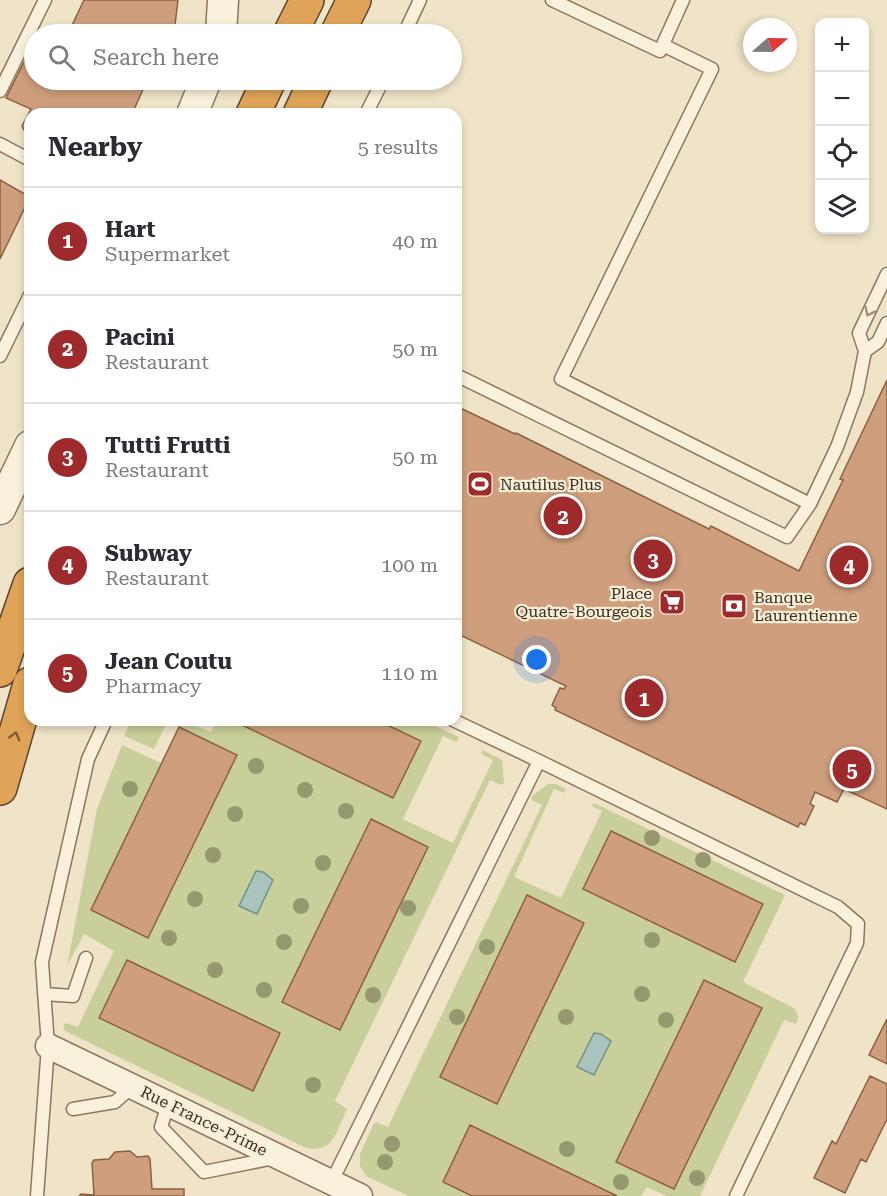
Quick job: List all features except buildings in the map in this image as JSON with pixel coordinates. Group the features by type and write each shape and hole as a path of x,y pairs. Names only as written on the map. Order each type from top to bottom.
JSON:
{"highway":[{"path":"295,24 307,0"},
{"path":"343,24 354,0"},
{"path":"256,108 264,90"},
{"path":"303,108 311,90"},
{"path":"0,633 24,594"},
{"path":"0,670 24,599"},
{"path":"0,788 24,705"}],"street":[{"path":"222,24 223,0"},
{"path":"194,108 202,90"},
{"path":"0,508 24,458"},
{"name":"Rue France-Prime","path":"48,1046 344,1191"}],"lane":[{"path":"32,24 45,0"},
{"path":"409,24 420,0"},
{"path":"552,0 660,51 683,0"},
{"path":"0,92 24,41"},
{"path":"663,45 712,69 561,379 810,504"},
{"path":"369,108 378,90"},
{"path":"0,144 24,157"},
{"path":"462,378 787,537 810,504 837,447 858,392 865,351 859,333 887,274"},
{"path":"0,356 24,308"},
{"path":"18,320 24,323"},
{"path":"865,351 878,342 887,323"},
{"path":"462,724 838,907 858,924 857,943 736,1196"},
{"path":"37,1196 48,1046 42,962 88,759 103,726"},
{"path":"344,1191 539,761"},
{"path":"44,994 73,996 86,958"},
{"path":"74,1109 115,1102 132,1087"},
{"path":"168,1104 161,1127 204,1172 278,1157"}],"green space":[{"path":"128,726 165,726 154,749 124,736"},
{"path":"179,726 196,726 211,732 214,726 261,726 421,741 394,728 395,726 435,726 459,737 457,742 443,736 403,819 453,843 493,760 481,754 483,750 502,760 504,783 501,785 490,780 335,1101 347,1109 337,1133 322,1148 304,1147 65,1031 63,1025 67,1023 78,1027 114,951 84,934 67,966 97,809 122,745 161,763 91,910 148,938 237,756","holes":["370,819 428,847 340,1030 282,1002","127,960 280,1034 252,1091 99,1018"]},
{"path":"548,784 556,784 566,789 564,793 554,789 514,877 561,898 602,811 592,806 594,803 785,895 743,982 794,1008 798,1016 797,1022 796,1024 784,1020 700,1196 666,1196 647,1187 641,1196 408,1196 366,1176 360,1166 360,1154 374,1123 388,1127 542,805 532,800 531,797","holes":["611,831 763,904 735,962 583,889"]}],"water":[{"path":"256,871 263,872 273,880 257,914 239,906"},
{"path":"594,1033 601,1034 611,1041 594,1075 577,1067"}],"place":[{"name":"Nautilus Plus","path":"480,484"},
{"name":"Pacini","path":"563,516"},
{"name":"Tutti Frutti","path":"653,559"},
{"name":"Subway","path":"849,565"},
{"name":"Place Quatre-Bourgeois","path":"672,602"},
{"name":"Banque Laurentienne","path":"734,606"},
{"name":"Hart","path":"644,698"},
{"name":"Jean Coutu","path":"852,769"}]}
